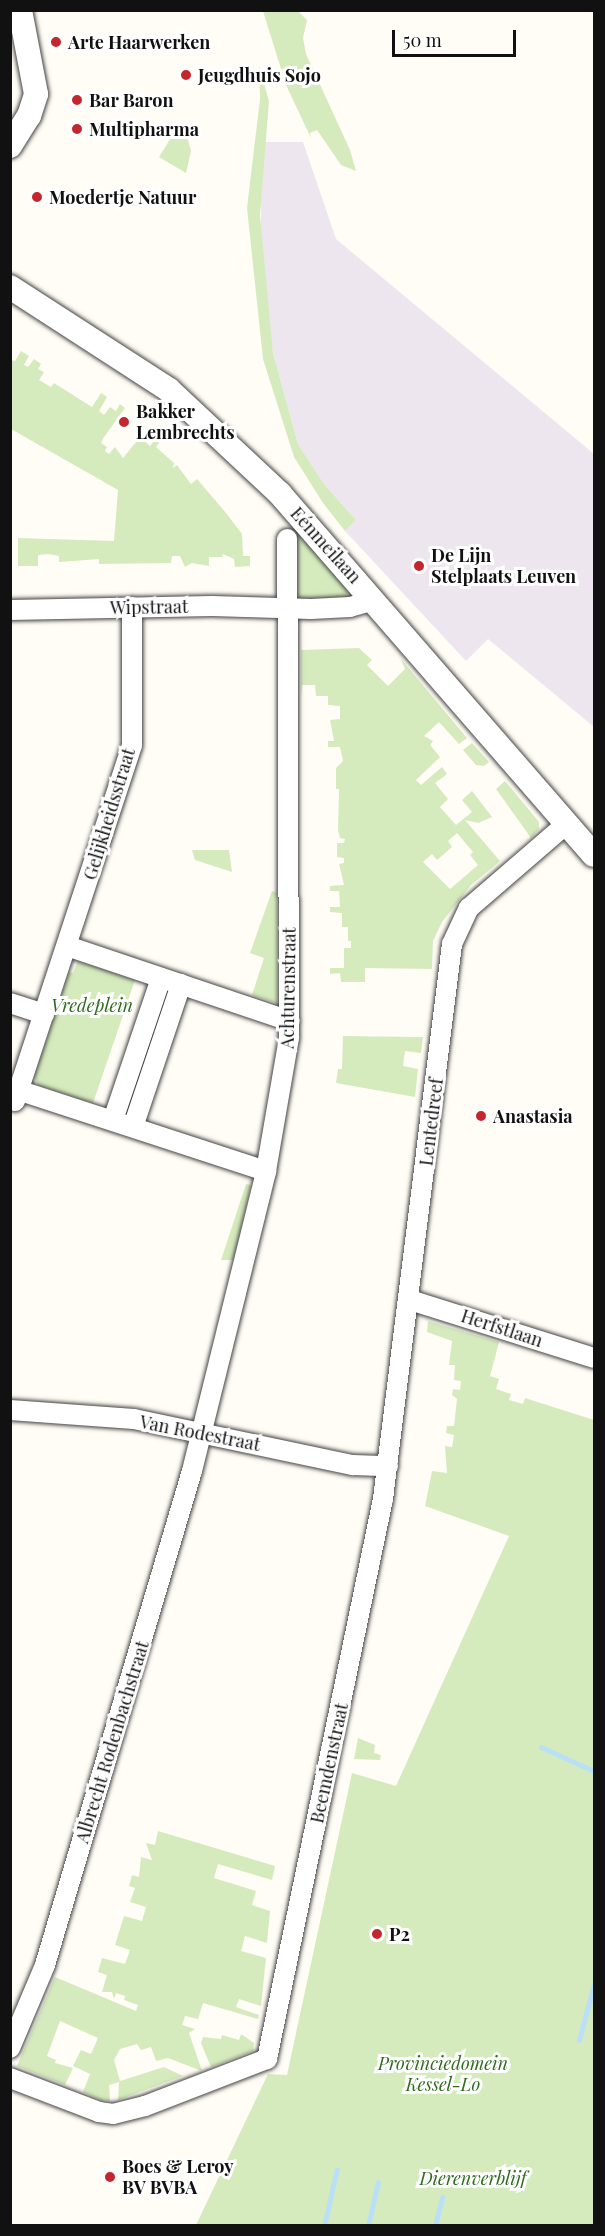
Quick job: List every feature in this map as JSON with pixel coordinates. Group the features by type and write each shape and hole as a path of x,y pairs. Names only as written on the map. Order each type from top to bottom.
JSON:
{"street":[{"path":"10,146 29,116 36,94 20,10"},
{"name":"Eénmeilaan","path":"10,287 169,390 280,495 374,600 419,656 565,825 594,855"},
{"path":"287,539 288,607"},
{"name":"Wipstraat","path":"10,610 132,607 350,607 374,600"},
{"name":"Gelijkheidsstraat","path":"67,946 132,746 132,607"},
{"name":"Achturenstraat","path":"201,1432 266,1171 290,1021 288,607"},
{"name":"Lentedreef","path":"388,1466 452,944 469,908 565,825"},
{"path":"266,1171 113,1120 14,1102 67,946 290,1021"},
{"path":"113,1120 161,978"},
{"path":"133,1127 181,984"},
{"path":"10,1003 44,1014"},
{"name":"Herfstlaan","path":"410,1300 594,1358"},
{"name":"Van Rodestraat","path":"10,1410 134,1419 353,1465 388,1466"},
{"name":"Albrecht Rodenbachstraat","path":"10,2048 51,1946 201,1432"},
{"name":"Beemdenstraat","path":"10,2078 99,2112 113,2114 145,2106 267,2059 388,1466"}],"shaded area":[{"name":"De Lijn Stelplaats Leuven","path":"265,142 303,142 336,239 594,454 594,727 488,639 466,661 345,531 356,520 324,484 298,444 273,353 261,257 261,183"}],"green space":[{"path":"263,11 298,11 307,20 303,38 306,54 350,150 356,171 341,165 317,130 310,133 311,138 286,85"},
{"path":"259,66 269,101 260,215 273,353 298,444 324,484 356,520 345,531 323,503 294,457 263,359 247,208 260,99"},
{"path":"172,122 188,140 191,151 186,173 159,157 174,133 167,129"},
{"path":"21,351 29,356 24,365 28,367 34,359 41,364 38,369 44,372 39,380 51,387 54,383 92,407 101,393 107,397 99,411 104,415 110,407 116,411 120,404 125,408 101,443 107,447 105,451 109,454 115,447 123,458 140,437 150,446 156,439 159,443 156,447 174,463 173,468 177,465 191,484 197,479 242,534 243,556 250,556 250,566 235,567 234,559 223,554 222,557 209,557 209,566 192,563 185,567 180,556 172,556 171,563 99,564 99,559 59,562 59,556 48,554 38,555 38,566 18,566 18,538 114,541 118,490 11,429 11,360 15,361"},
{"path":"299,530 348,585 347,598 302,600 298,596 294,534"},
{"path":"359,648 372,660 367,665 388,686 405,669 401,659 467,738 459,744 439,722 424,736 433,741 430,745 440,757 416,780 421,785 442,767 447,774 435,783 448,799 440,807 456,825 472,812 462,800 472,791 492,817 478,823 465,820 500,861 471,885 442,922 433,941 432,969 365,968 365,982 341,982 340,973 330,974 330,968 344,968 344,948 351,948 351,941 348,941 348,927 342,927 342,913 330,912 330,907 340,907 339,891 330,891 330,886 344,885 339,864 344,863 344,858 337,857 337,843 344,843 345,839 340,838 338,830 339,789 336,789 336,768 343,761 340,747 328,747 328,741 334,741 330,720 340,719 340,706 328,705 328,696 316,696 315,685 302,685 301,697 301,650","holes":["457,833 473,852 470,855 478,865 450,889 423,862 432,854 437,860 452,847 448,841"]},
{"path":"472,743 489,762 484,766 476,765 463,750"},
{"path":"505,781 539,822 539,829 531,838 496,789"},
{"path":"192,850 229,850 232,872 195,860"},
{"path":"272,891 277,893 277,1003 252,995 264,958 250,953"},
{"name":"Vredeplein","path":"78,961 135,980 93,1103 38,1085 34,1077 69,972 73,973"},
{"path":"343,1036 423,1037 421,1053 405,1051 403,1066 418,1069 415,1097 336,1083 338,1069 342,1069"},
{"path":"246,1184 251,1185 234,1260 221,1260"},
{"name":"Provinciedomein Kessel-Lo","path":"428,1321 499,1342 490,1376 499,1379 496,1389 511,1394 509,1400 523,1404 525,1398 594,1420 594,2225 196,2225 268,2074 287,2075 352,1773 396,1786 509,1536 425,1506 432,1471 447,1473 445,1446 452,1447 454,1435 446,1433 447,1426 454,1426 457,1399 452,1395 453,1389 460,1390 461,1381 454,1380 455,1365 449,1365 452,1341 427,1332"},
{"path":"358,1738 375,1745 374,1753 381,1755 380,1760 354,1759"},
{"path":"158,1831 275,1866 272,1880 218,1864 214,1878 256,1891 252,1905 270,1911 267,1943 245,1936 241,1951 266,1958 261,2006 239,1999 236,2007 259,2015 258,2019 203,2003 198,2019 185,2016 182,2025 195,2029 189,2033 202,2071 168,2058 156,2061 151,2047 141,2050 137,2044 120,2049 114,2060 120,2081 164,2067 183,2076 118,2100 119,2082 109,2085 110,2101 101,2100 83,2092 90,2074 73,2066 81,2050 91,2054 98,2038 60,2021 47,2056 56,2060 55,2063 73,2068 65,2085 17,2066 55,1977 136,2011 138,2005 124,2000 125,1996 116,1993 114,1999 112,1992 102,1992 107,1975 98,1972 102,1958 125,1964 130,1950 115,1945 124,1916 142,1921 146,1907 130,1902 135,1888 129,1886 132,1875 139,1877 141,1857 152,1860 146,1843 155,1845"},
{"path":"241,2034 254,2043 253,2051 211,2067 201,2043 203,2037 221,2039 222,2035 239,2040"}],"waterway":[{"path":"541,1747 594,1771"},
{"path":"579,2040 594,1984"},
{"path":"324,2226 337,2169"},
{"path":"368,2226 378,2182"},
{"path":"435,2226 442,2197"}],"place":[{"name":"Arte Haarwerken","path":"56,42"},
{"name":"Jeugdhuis Sojo","path":"186,75"},
{"name":"Bar Baron","path":"77,100"},
{"name":"Multipharma","path":"77,129"},
{"name":"Moedertje Natuur","path":"37,197"},
{"name":"Bakker Lembrechts","path":"124,422"},
{"name":"De Lijn Stelplaats Leuven","path":"419,566"},
{"name":"Anastasia","path":"481,1116"},
{"name":"P2","path":"377,1934"},
{"name":"Boes & Leroy BV BVBA","path":"110,2177"}],"park label":[{"name":"Dierenverblijf","path":"473,2178"}]}
